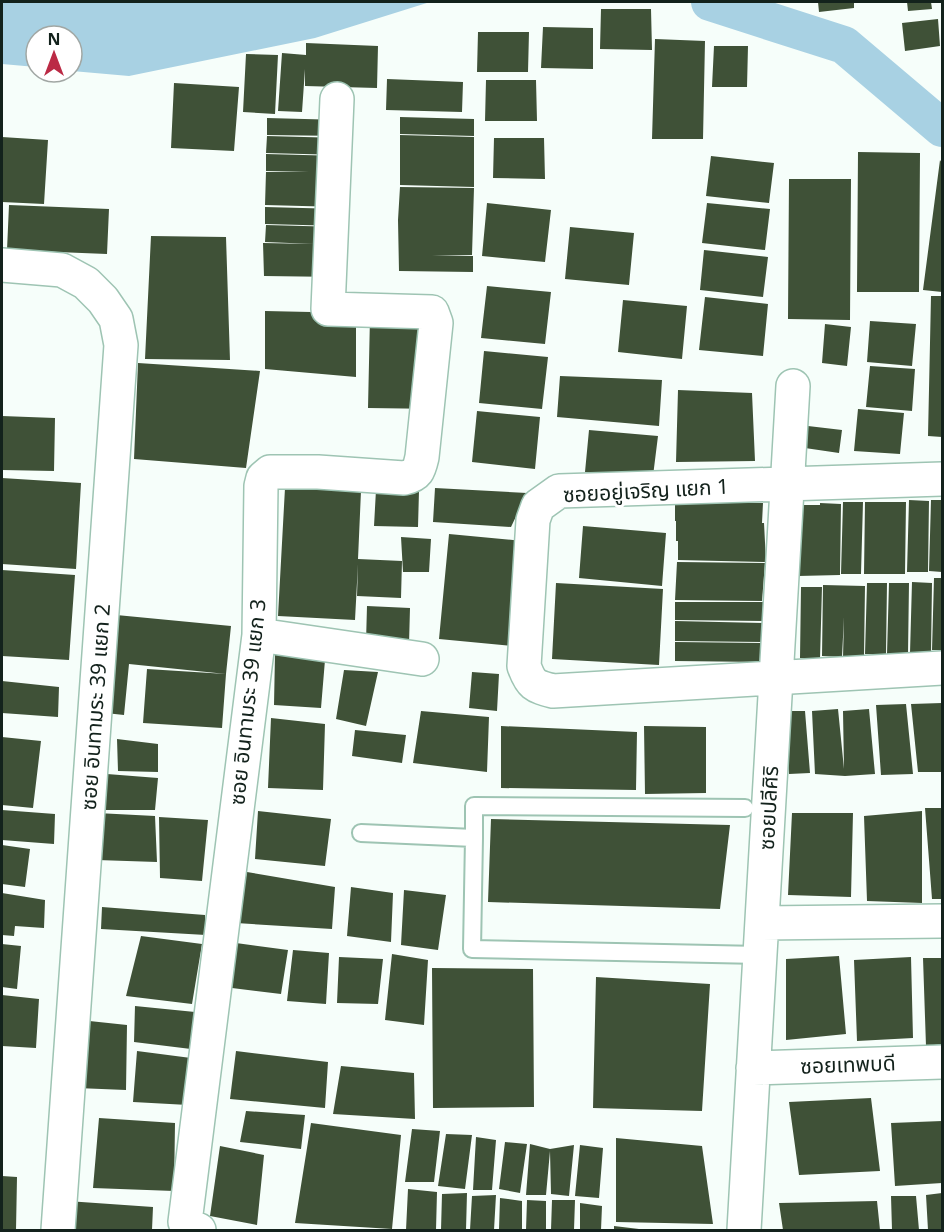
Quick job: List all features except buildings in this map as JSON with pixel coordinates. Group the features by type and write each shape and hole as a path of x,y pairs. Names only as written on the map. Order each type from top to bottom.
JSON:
{"street":[{"name":"ซอย อินทามระ 39 แยก 3","path":"199,1230 188,1229 185,1222 259,635 262,478 270,472 318,472 404,478 414,476 418,472 422,457 436,323 432,312 327,309 337,99"},
{"name":"ซอย อินทามระ 39 แยก 2","path":"2,265 62,270 86,283 103,300 116,319 121,345 58,1230"},
{"name":"ซอยปลีศิริ","path":"744,1230 794,386"},
{"path":"788,485 942,478"},
{"name":"ซอยอยู่เจริญ แยก 1","path":"777,679 554,691 536,687 529,679 524,666 524,656 533,520 538,506 559,491 788,485"},
{"path":"259,635 422,659"},
{"path":"777,679 942,668"},
{"path":"761,939 942,921"},
{"name":"ซอยเทพบดี","path":"753,1068 942,1062"}],"lane":[{"path":"745,808 474,806 472,949 761,939"},
{"path":"361,834 474,838"}],"water":[{"path":"2,2 430,2 315,38 129,76 84,72 84,24 24,24 24,66 2,64"}],"waterway":[{"path":"710,2 844,45 942,128"}]}
